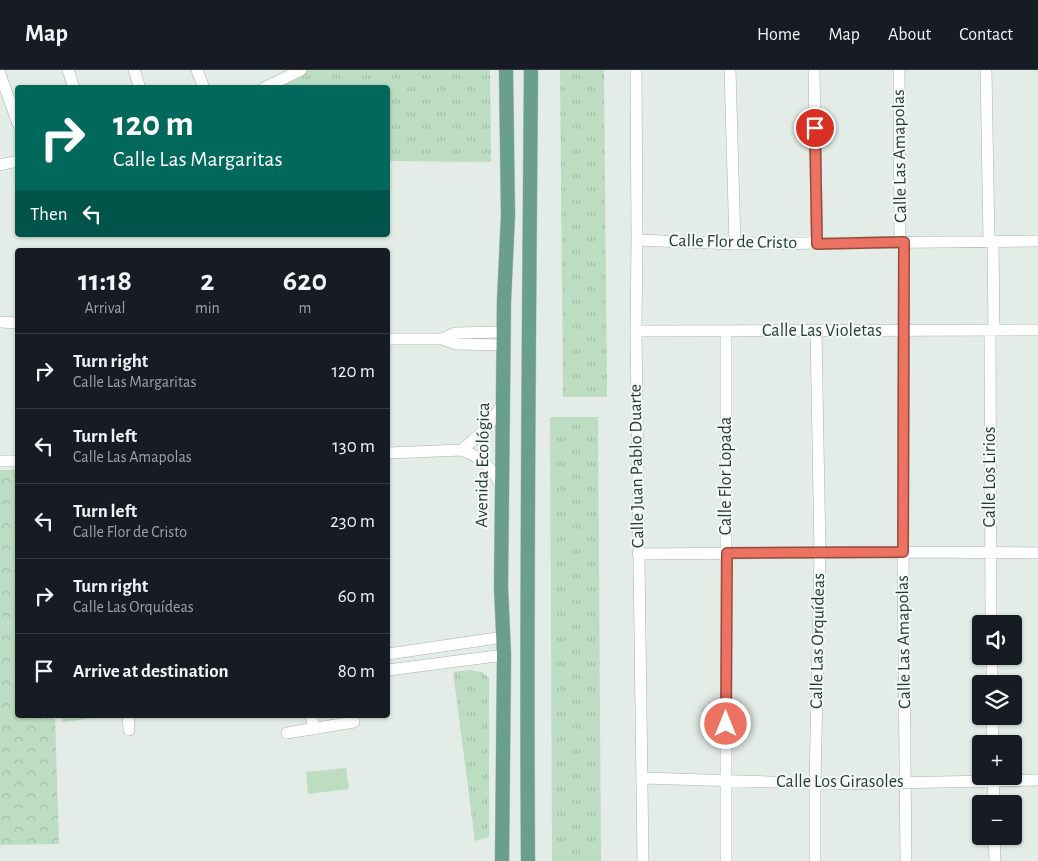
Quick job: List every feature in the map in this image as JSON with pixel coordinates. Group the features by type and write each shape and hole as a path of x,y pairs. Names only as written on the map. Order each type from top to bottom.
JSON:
{"main road":[{"name":"Avenida Ecológica","path":"502,861 504,637 500,586 503,338 508,215 506,70"},
{"path":"528,861 527,396 531,216 531,70"}],"street":[{"path":"68,70 73,85"},
{"path":"134,70 139,85"},
{"path":"198,70 203,85"},
{"path":"270,85 301,70"},
{"name":"Calle Juan Pablo Duarte","path":"636,70 636,331 643,861"},
{"path":"730,70 735,244"},
{"path":"814,70 817,244"},
{"name":"Calle Las Amapolas","path":"899,70 903,331 906,861"},
{"path":"986,70 991,241"},
{"path":"0,74 3,93 15,118"},
{"path":"0,165 15,162"},
{"name":"Calle Flor de Cristo","path":"637,240 735,244 1038,241"},
{"name":"Calle Los Lirios","path":"991,241 991,615"},
{"path":"0,322 15,323"},
{"name":"Calle Las Violetas","path":"636,331 1038,330"},
{"name":"Calle Flor Lopada","path":"726,331 726,861"},
{"name":"Calle Las Orquídeas","path":"815,861 820,552 816,331"},
{"path":"390,340 442,339 455,333 503,338"},
{"path":"462,450 486,429 503,403"},
{"path":"390,453 462,450 476,456 486,464 502,487"},
{"path":"0,461 15,461"},
{"path":"638,554 820,552 1038,553"},
{"path":"390,654 504,637"},
{"path":"390,670 504,655"},
{"path":"128,718 129,730"},
{"path":"288,733 321,723 354,722"},
{"name":"Calle Los Girasoles","path":"642,778 815,783 906,783 972,779"},
{"name":"Calle Los Girasoles","path":"1022,779 1038,780"},
{"path":"994,845 994,861"}],"green space":[{"path":"307,70 490,70 491,162 390,161 390,85 278,85"},
{"path":"560,70 604,70 607,397 563,397"},
{"path":"550,417 598,417 601,861 552,861"},
{"path":"0,470 15,470 15,718 55,718 59,844 0,845"},
{"path":"469,670 482,672 489,678 489,837 475,841 453,672"},
{"path":"62,718 95,718 63,722"},
{"path":"346,768 349,789 308,794 306,772"}],"route":[{"path":"726,724 727,553 903,552 904,242 817,244 815,128"}]}
